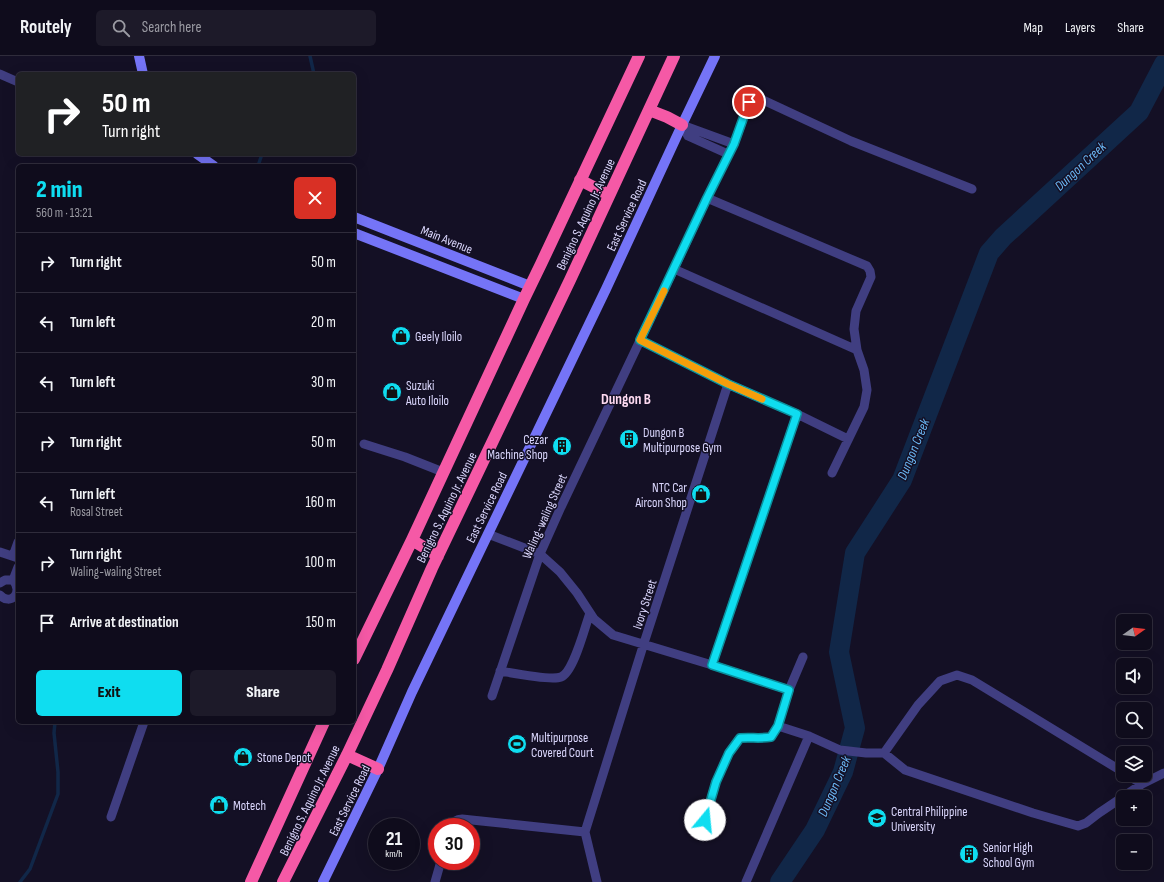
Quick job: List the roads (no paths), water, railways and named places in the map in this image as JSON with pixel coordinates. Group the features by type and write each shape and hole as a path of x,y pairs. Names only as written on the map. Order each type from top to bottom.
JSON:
{"highway":[{"name":"Benigno S. Aquino Jr. Avenue","path":"356,655 412,540 639,56"},
{"name":"Benigno S. Aquino Jr. Avenue","path":"284,882 347,755 438,556 563,294 674,56"},
{"path":"649,110 682,125"},
{"path":"580,180 609,195"},
{"path":"412,540 438,556"},
{"name":"Benigno S. Aquino Jr. Avenue","path":"251,882 323,724"},
{"path":"347,755 378,769"}],"street":[{"path":"139,56 143,72"},
{"name":"East Service Road","path":"323,882 378,769 412,692 606,289 715,56"},
{"path":"0,74 16,81"},
{"name":"Waling-waling Street","path":"492,696 540,554 560,507 734,144 749,102 754,98 760,99 851,141 972,189"},
{"path":"682,125 734,144"},
{"path":"682,125 688,136 728,154"},
{"path":"200,156 211,164"},
{"path":"707,198 867,266 870,271 871,277 856,311 854,329 857,350 864,370 867,390 864,407 832,473"},
{"name":"Main Avenue","path":"356,218 530,286"},
{"path":"356,234 524,299"},
{"path":"674,269 857,350"},
{"path":"640,340 728,384 797,414 848,439"},
{"name":"Ivory Street","path":"585,832 644,643 728,384"},
{"path":"712,665 797,414"},
{"path":"364,444 405,457 443,472"},
{"path":"488,534 540,554 560,572 594,619 613,634 789,690"},
{"path":"0,552 16,557"},
{"path":"14,580 16,574"},
{"path":"0,583 4,580 10,579 14,580 16,583"},
{"path":"0,595 6,599 11,599 16,594"},
{"path":"500,671 551,678 561,677 568,673 575,658 590,613"},
{"path":"705,820 716,782 729,753 740,738 748,737 762,739 771,737 778,726 789,690 803,657"},
{"path":"884,753 918,705 940,681 957,675 972,680 1116,768"},
{"path":"111,817 143,724"},
{"path":"778,726 809,736 840,750 866,753 884,753 905,770 1033,813 1078,826 1086,823 1142,784 1164,773"},
{"path":"746,882 809,736"},
{"path":"480,821 585,832 597,882"},
{"path":"435,882 438,870"}],"waterway":[{"path":"310,56 314,72"},
{"name":"Dungon Creek","path":"780,882 815,830 843,772 855,728 839,652 855,553 902,480 989,253 1003,237 1139,112 1164,64"},
{"path":"259,164 261,156"},
{"path":"20,882 30,869 58,794 58,772 54,733 55,724"}],"place":[{"name":"Geely Iloilo","path":"401,336"},
{"name":"Suzuki Auto Iloilo","path":"392,392"},
{"name":"Dungon B Multipurpose Gym","path":"629,439"},
{"name":"Cezar Machine Shop","path":"562,446"},
{"name":"NTC Car Aircon Shop","path":"701,494"},
{"name":"Multipurpose Covered Court","path":"517,744"},
{"name":"Stone Depot","path":"243,757"},
{"name":"Motech","path":"219,805"},
{"name":"Central Philippine University","path":"877,818"},
{"name":"Senior High School Gym","path":"969,854"}],"district":[{"name":"Dungon B","path":"626,399"}]}
